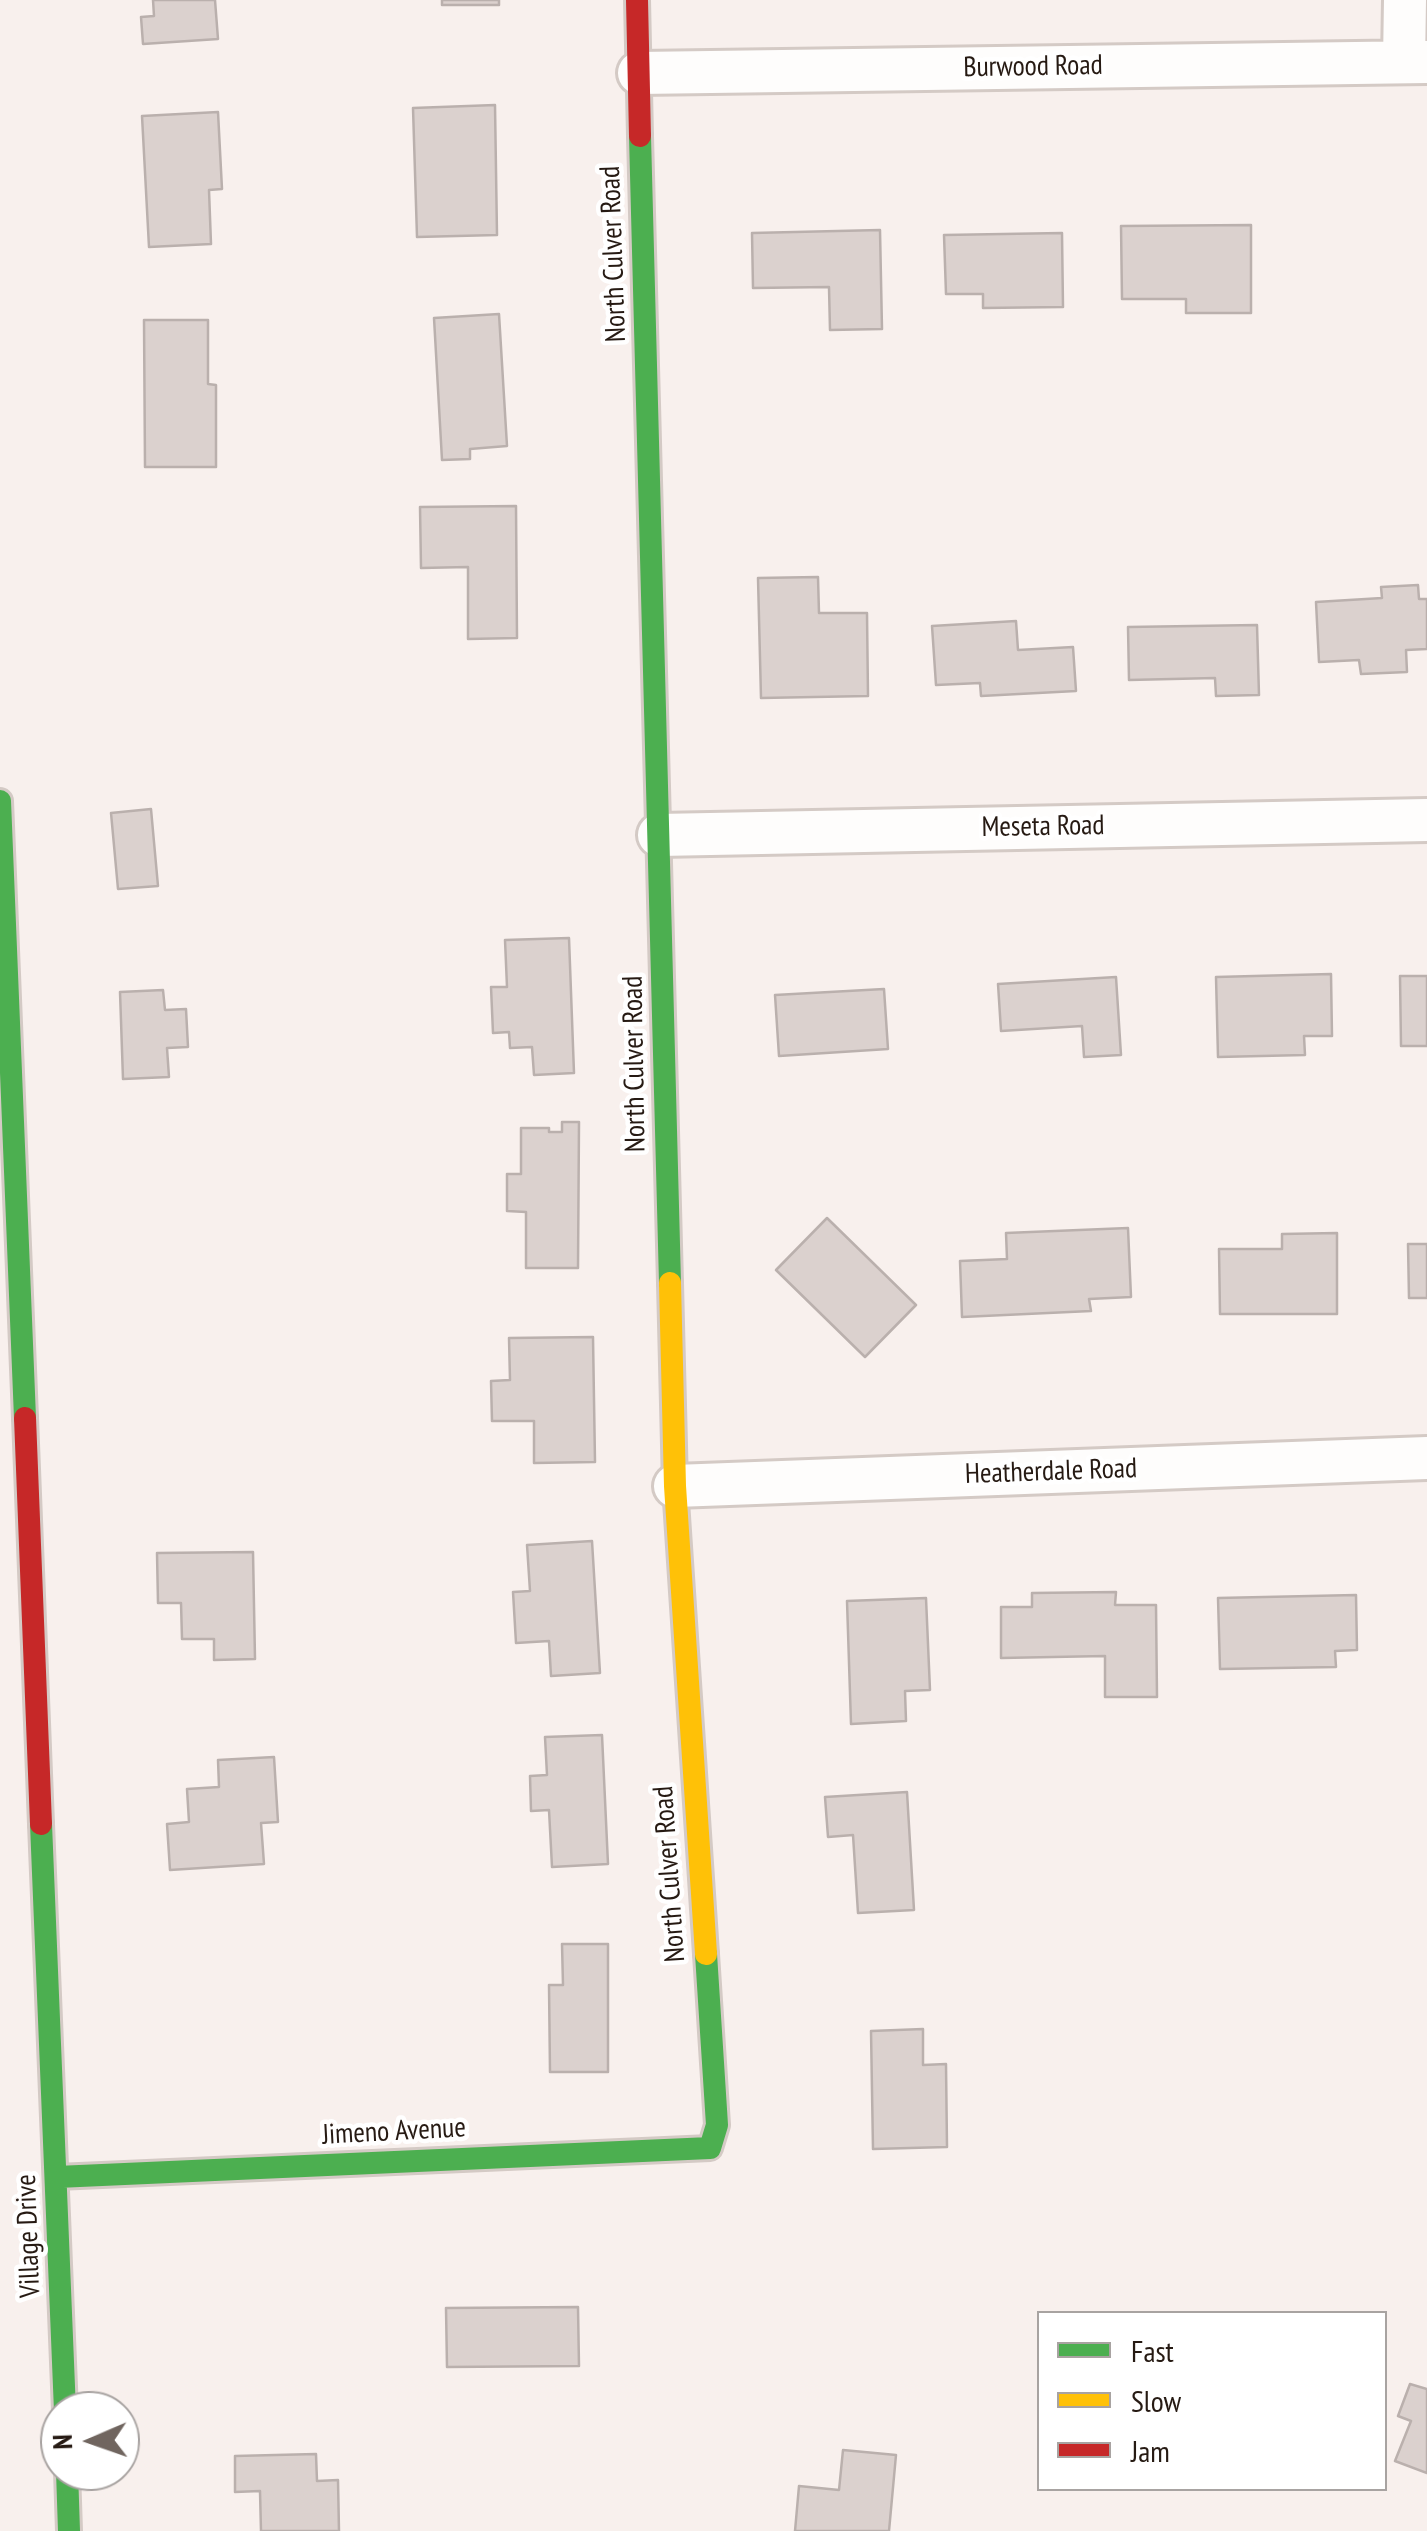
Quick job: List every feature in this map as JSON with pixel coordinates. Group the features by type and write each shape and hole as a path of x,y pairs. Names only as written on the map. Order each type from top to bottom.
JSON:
{"street":[{"name":"North Culver Road","path":"638,0 675,1486 717,2125"},
{"path":"1405,0 1415,62"},
{"name":"Burwood Road","path":"639,72 1415,62"},
{"name":"Village Drive","path":"0,801 18,1684 56,2177 64,2391"},
{"name":"Meseta Road","path":"659,835 1427,820"},
{"name":"Heatherdale Road","path":"675,1486 1427,1458"},
{"name":"Jimeno Avenue","path":"56,2177 710,2148 717,2125"},
{"path":"68,2491 69,2531"}],"building":[{"path":"153,0 215,0 218,39 143,44 141,17 154,16"},
{"path":"442,0 499,0 499,5 442,5"},
{"path":"495,105 497,235 417,237 413,108"},
{"path":"218,112 222,189 209,190 211,244 149,247 142,116"},
{"path":"1251,225 1251,313 1186,313 1186,299 1122,299 1121,226"},
{"path":"880,230 882,329 830,330 829,287 753,288 752,233"},
{"path":"1062,233 1063,307 983,308 983,294 946,294 944,235"},
{"path":"499,314 507,446 470,449 470,459 442,460 434,318"},
{"path":"144,320 208,320 208,384 216,385 216,467 145,467"},
{"path":"516,506 517,638 468,639 468,567 421,568 420,507"},
{"path":"818,577 819,613 867,613 868,696 761,698 758,578"},
{"path":"1418,585 1419,599 1427,599 1427,649 1406,650 1407,672 1361,674 1359,660 1319,662 1316,602 1382,598 1381,587"},
{"path":"1016,621 1018,650 1073,647 1076,691 981,696 980,683 936,685 932,626"},
{"path":"1257,625 1259,695 1216,696 1215,678 1129,680 1128,627"},
{"path":"151,809 158,886 118,889 111,813"},
{"path":"569,938 574,1073 534,1075 532,1047 510,1048 509,1032 493,1033 491,987 507,987 505,940"},
{"path":"1331,974 1332,1036 1304,1036 1305,1055 1218,1057 1216,977"},
{"path":"1400,976 1427,976 1427,1046 1401,1046"},
{"path":"1116,977 1121,1055 1084,1057 1082,1026 1001,1031 998,984"},
{"path":"884,989 888,1049 779,1056 775,995"},
{"path":"163,990 165,1010 186,1009 188,1047 167,1048 169,1077 123,1079 120,992"},
{"path":"562,1122 579,1122 578,1268 526,1268 526,1212 507,1211 507,1174 521,1174 521,1128 562,1132"},
{"path":"827,1218 916,1305 865,1357 776,1270"},
{"path":"1128,1228 1131,1297 1089,1299 1091,1311 962,1317 960,1261 1007,1259 1006,1233"},
{"path":"1337,1233 1337,1314 1220,1314 1219,1249 1282,1249 1282,1234"},
{"path":"1408,1244 1427,1244 1427,1298 1409,1298"},
{"path":"593,1337 595,1462 534,1463 534,1421 492,1421 491,1381 510,1380 509,1338"},
{"path":"592,1541 600,1673 551,1676 549,1641 516,1643 513,1592 530,1591 527,1545"},
{"path":"253,1552 255,1659 214,1660 214,1639 182,1639 181,1603 158,1603 157,1553"},
{"path":"1116,1592 1115,1605 1156,1605 1157,1697 1105,1697 1105,1656 1001,1658 1001,1607 1032,1607 1032,1593"},
{"path":"1356,1595 1357,1650 1335,1651 1336,1667 1220,1669 1218,1598"},
{"path":"926,1598 930,1690 905,1691 906,1721 851,1724 847,1601"},
{"path":"602,1735 608,1864 552,1867 549,1810 531,1811 530,1776 547,1775 545,1737"},
{"path":"274,1757 278,1822 261,1823 264,1864 170,1870 167,1824 189,1822 187,1789 219,1787 218,1760"},
{"path":"907,1792 914,1910 858,1913 853,1835 828,1837 825,1797"},
{"path":"562,1944 608,1944 608,2072 550,2072 549,1985 563,1985"},
{"path":"923,2029 923,2065 946,2064 947,2147 873,2149 871,2031"},
{"path":"578,2307 579,2366 447,2367 446,2308"},
{"path":"1410,2384 1427,2389 1427,2473 1395,2461 1411,2421 1398,2416"},
{"path":"843,2450 896,2455 889,2531 795,2531 799,2486 839,2490"},
{"path":"316,2454 317,2481 338,2480 339,2531 261,2531 260,2491 235,2492 235,2456"}],"traffic: fast":[{"path":"640,136 670,1283"},
{"path":"0,801 25,1418"},
{"path":"41,1824 64,2391"},
{"path":"57,2177 710,2148 717,2125 706,1954"},
{"path":"68,2491 69,2531"}],"traffic: slow":[{"path":"670,1283 675,1486 706,1954"}],"traffic: jam":[{"path":"637,0 640,136"},
{"path":"25,1418 41,1824"}]}
